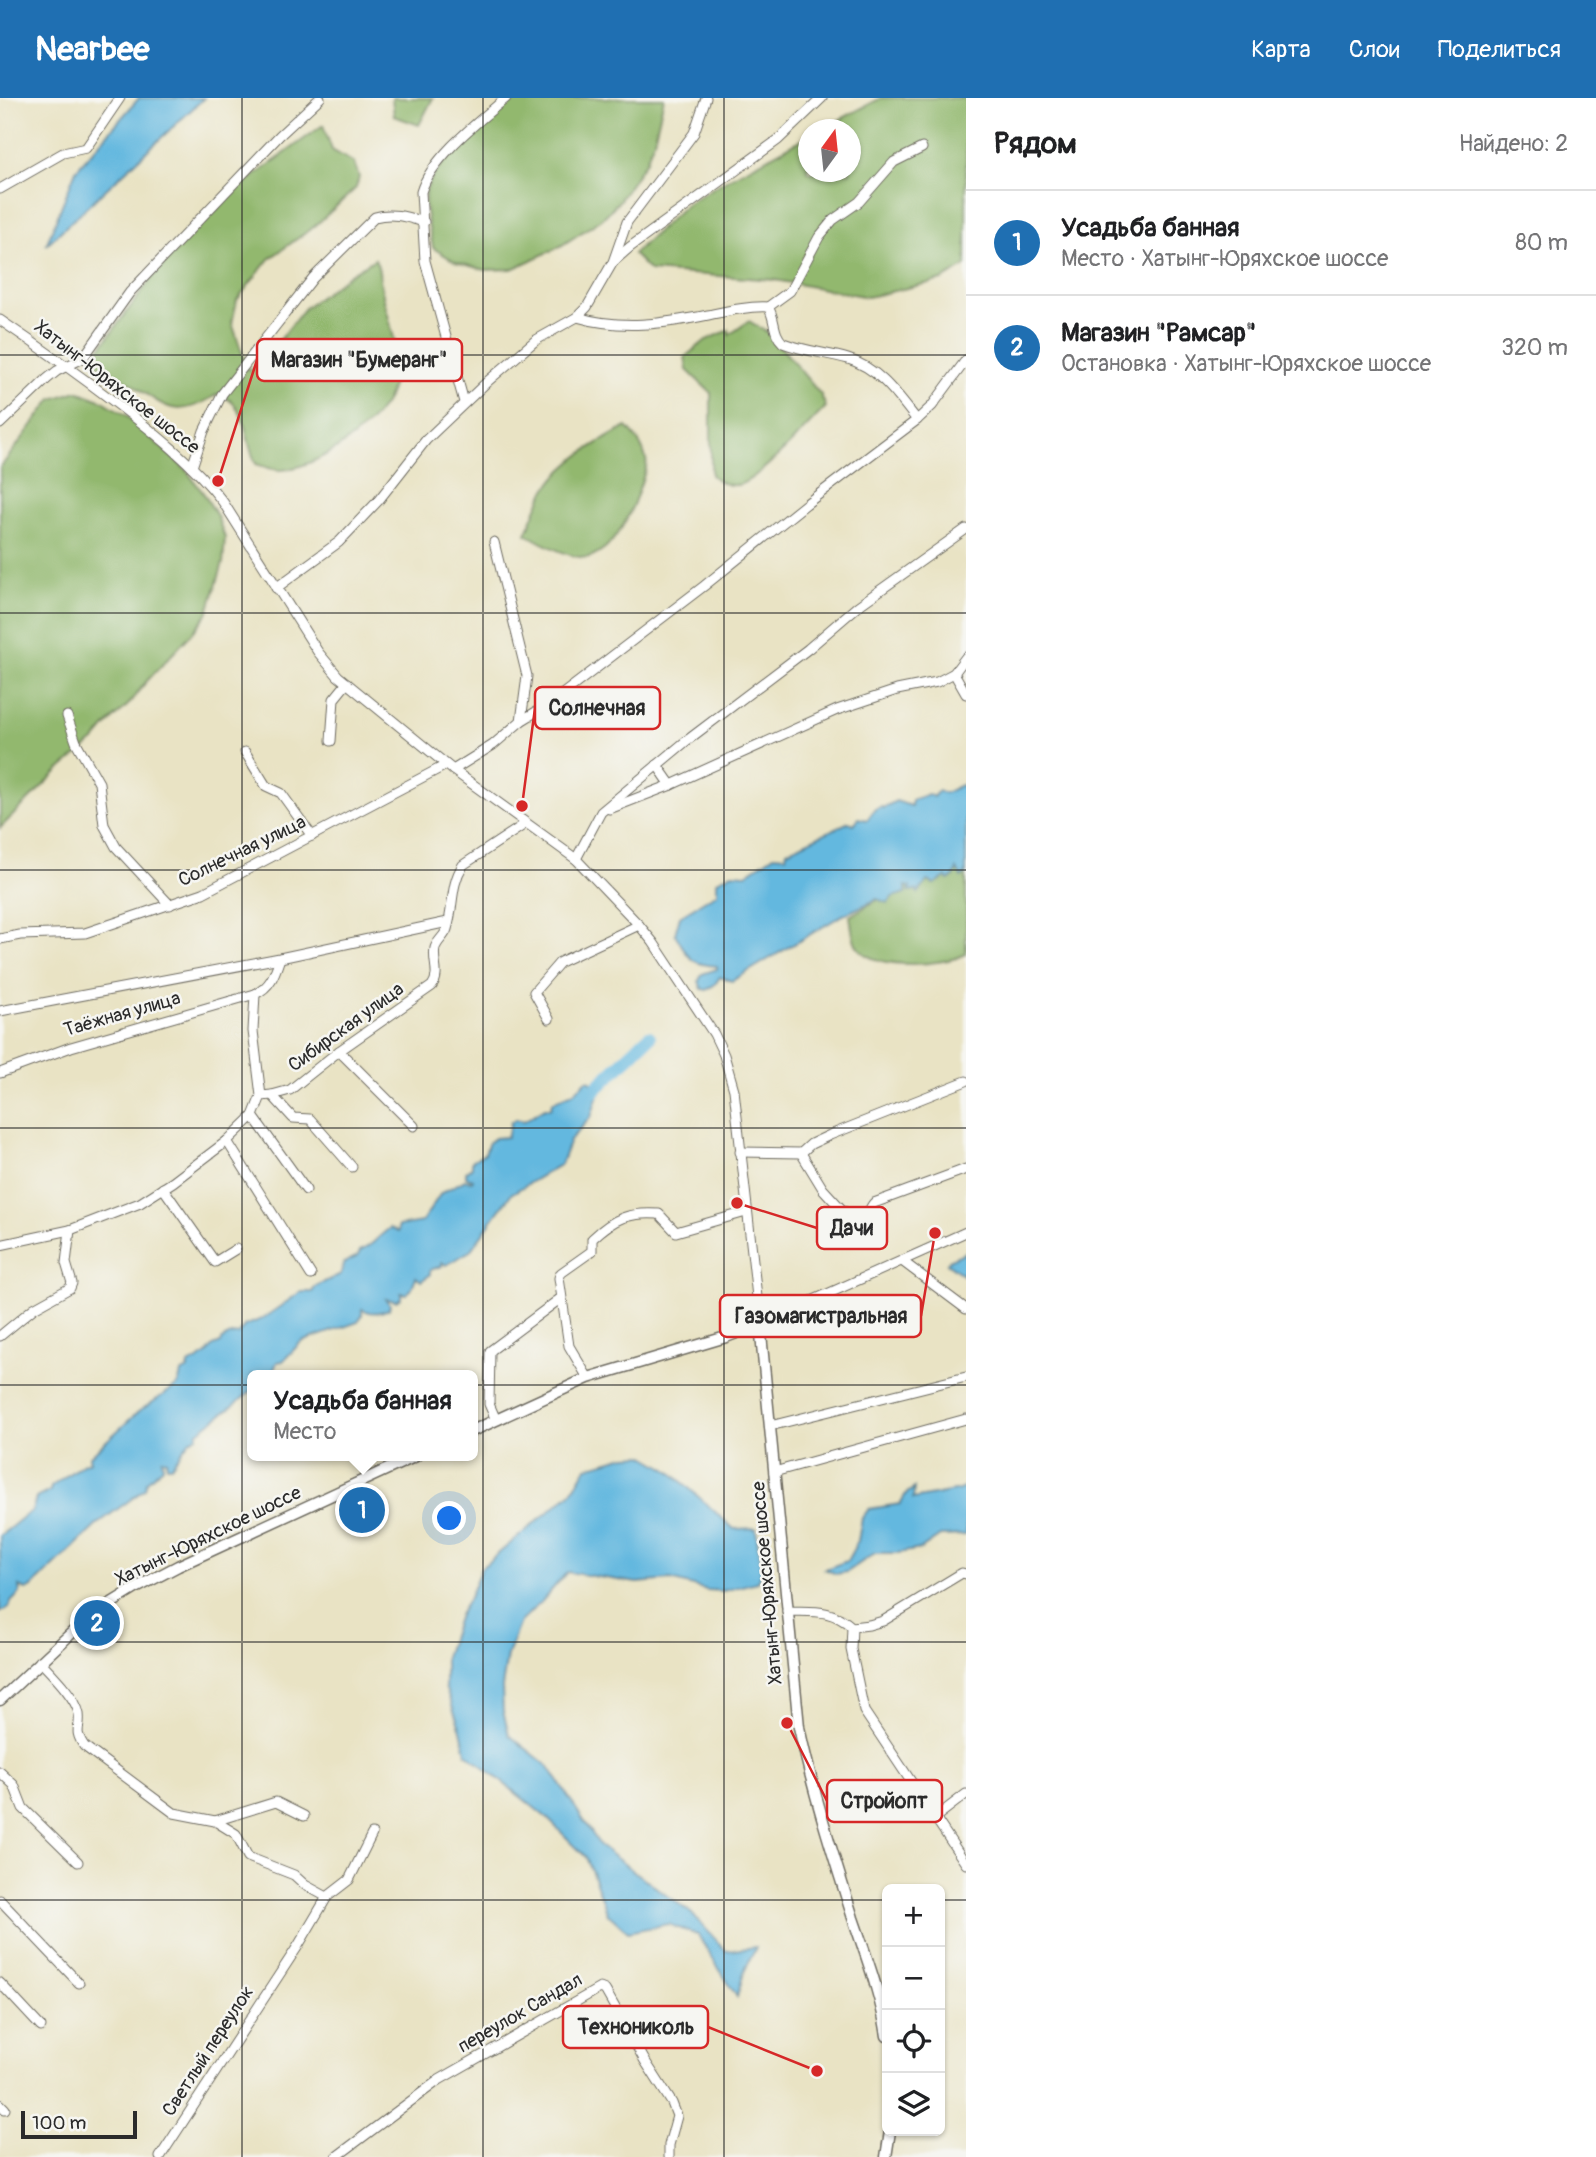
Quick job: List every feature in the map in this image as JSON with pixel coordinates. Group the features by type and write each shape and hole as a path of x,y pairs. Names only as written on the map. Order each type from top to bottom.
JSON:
{"main road":[{"path":"478,1428 588,1378 726,1337 760,1324"},
{"name":"Хатынг-Юряхское шоссе","path":"760,1324 799,1727 829,1843 871,1970 882,2015"},
{"name":"Хатынг-Юряхское шоссе","path":"0,1700 78,1628 136,1588 405,1461"},
{"path":"886,2157 889,2136"}],"street":[{"path":"0,189 63,153 86,148 120,98"},
{"path":"0,424 57,371 83,358 130,292 280,135 320,98"},
{"path":"464,402 425,261 421,192 431,170 506,98"},
{"path":"276,588 339,542 378,501 426,440 464,402 536,340 577,317 595,296 613,262 626,222 694,133 706,98"},
{"path":"613,262 778,139 822,98"},
{"path":"577,317 608,325 662,324 736,310 768,307 790,291 819,237 833,220 859,202 894,162 922,148"},
{"path":"192,467 204,431 222,394 313,278 375,217 386,214 401,215 424,222"},
{"path":"768,307 778,338 783,344 850,359 864,366 879,375 917,420"},
{"name":"Хатынг-Юряхское шоссе","path":"0,320 69,367 146,426 206,480 223,502 318,652 347,683 450,768 576,859 653,942 714,1034 724,1055 734,1090 760,1324"},
{"name":"Солнечная улица","path":"0,939 85,933 170,905 203,892 493,745 521,721 552,702 704,586 917,420 932,406 966,360"},
{"path":"576,859 601,812 685,742 808,649 858,606 966,529"},
{"path":"494,542 527,677 521,721"},
{"path":"601,812 671,785 837,710 897,691 937,682 954,673 966,657"},
{"path":"954,673 966,694"},
{"path":"331,741 334,699 347,683"},
{"path":"67,716 76,742 99,783 104,825 109,836 170,905"},
{"path":"245,752 266,786 281,793 312,836"},
{"path":"657,765 671,785"},
{"name":"Сибирская улица","path":"261,1096 290,1090 339,1051 432,986 436,976 435,947 447,930 455,882 463,865 525,824"},
{"path":"0,1011 279,958 448,922"},
{"path":"550,1019 534,992 560,962 639,925"},
{"path":"0,1245 70,1230 140,1203 227,1141 253,1116 261,1096 253,1031 255,994 264,990 273,977 279,958"},
{"name":"Таёжная улица","path":"0,1073 71,1047 255,994"},
{"path":"339,1051 414,1126"},
{"path":"740,1152 801,1153 811,1144 830,1135 966,1081"},
{"path":"272,1095 293,1118 310,1119 352,1167"},
{"path":"253,1116 306,1190"},
{"path":"227,1141 311,1275"},
{"path":"801,1153 823,1189 857,1226 866,1222 870,1207 874,1203 966,1169"},
{"path":"163,1188 215,1262 236,1249"},
{"path":"588,1378 569,1346 559,1278 561,1273 592,1251 592,1239 607,1224 637,1212 659,1214 676,1232 746,1212"},
{"path":"0,1336 34,1308 70,1289 72,1283 66,1263 70,1230"},
{"path":"760,1324 966,1232"},
{"path":"902,1261 966,1309"},
{"path":"496,1420 489,1404 491,1351 561,1298"},
{"path":"770,1426 966,1377"},
{"path":"774,1472 966,1419"},
{"path":"787,1611 834,1614 852,1627 869,1626 883,1621 962,1573 966,1574"},
{"path":"852,1627 851,1649 864,1711 966,1864"},
{"path":"40,1661 75,1705 79,1715 78,1736 84,1746 174,1813 215,1821 236,1834 248,1857 294,1875 305,1885 327,1897"},
{"path":"0,1772 14,1785 23,1808 78,1862"},
{"path":"936,1817 966,1794"},
{"path":"215,1821 276,1802 304,1816"},
{"name":"Светлый переулок","path":"160,2157 327,1897 349,1880 372,1834"},
{"path":"0,1900 79,1983"},
{"path":"0,1983 41,2027"},
{"name":"переулок Сандал","path":"336,2157 439,2080 600,1988 605,1990 672,2103 677,2116 669,2145 669,2157"}],"green space":[{"path":"392,98 433,98 419,125 394,116"},
{"path":"513,98 664,98 646,161 619,201 602,219 559,247 512,269 485,270 456,262 433,248 425,194 438,169 449,156"},
{"path":"881,98 966,98 966,266 942,280 868,297 775,280 650,271 633,254 688,203 798,141 798,182 861,182 861,119 841,119"},
{"path":"323,125 332,150 354,163 359,177 356,188 315,226 269,259 237,300 232,323 248,370 259,366 305,308 375,259 395,344 397,368 384,405 365,427 325,455 296,467 276,470 256,464 241,414 228,399 218,394 184,409 166,406 97,363 97,352 154,275 198,227 238,188"},
{"path":"749,321 770,334 821,395 826,407 761,471 741,484 728,485 711,475 711,393 687,370 685,357 706,340 729,330 729,335"},
{"path":"77,391 103,401 126,415 186,470 217,516 225,538 223,563 208,612 194,631 95,740 58,771 0,828 0,468 52,399"},
{"path":"627,427 641,446 646,467 630,513 610,543 592,556 578,557 559,551 526,534 547,488 563,469 583,453"},
{"path":"966,860 966,954 942,961 911,964 880,960 859,949 850,916 933,867"}],"water":[{"path":"139,98 204,98 46,245 76,170"},
{"path":"961,785 966,786 966,874 961,877 957,869 954,877 948,880 946,877 934,884 928,881 918,893 917,890 909,891 910,887 906,886 906,893 892,897 888,903 877,899 841,916 732,981 720,977 707,990 702,989 699,981 702,974 717,969 717,966 700,964 691,958 675,934 680,916 717,893 717,881 732,873 746,874 774,855 786,856 787,851 849,822 854,824 859,818 867,820 875,809 896,801 911,806 912,800 928,794 933,797 938,791 945,793"},
{"path":"587,1080 591,1081 598,1094 591,1117 570,1140 561,1164 511,1194 470,1251 446,1265 442,1262 442,1266 430,1270 430,1275 421,1281 416,1277 411,1290 406,1294 401,1293 401,1298 396,1301 386,1299 390,1304 389,1309 368,1312 362,1309 358,1322 301,1342 283,1361 277,1362 274,1370 247,1370 247,1395 198,1432 171,1466 167,1466 166,1460 162,1459 163,1467 147,1481 145,1489 100,1522 31,1588 26,1590 19,1587 20,1593 9,1607 0,1613 0,1535 32,1511 36,1498 50,1491 51,1487 90,1461 89,1457 138,1412 178,1385 181,1373 206,1355 213,1346 231,1335 239,1334 244,1326 262,1319 301,1292 312,1292 316,1286 341,1274 344,1263 358,1256 360,1251 390,1228 398,1232 398,1226 422,1222 441,1193 465,1180 472,1181 473,1179 466,1177 466,1172 472,1167 472,1161 485,1153 489,1142 495,1138 507,1137 511,1122 516,1119 524,1121 545,1108 551,1108 552,1102 573,1093"},
{"path":"966,1252 966,1277 947,1263"},
{"path":"643,1455 670,1471 734,1529 756,1528 761,1571 757,1582 723,1591 707,1590 671,1580 637,1583 567,1572 520,1622 507,1655 502,1687 503,1711 509,1735 549,1767 601,1847 691,1913 726,1951 756,1947 744,1972 737,1997 698,1935 668,1924 628,1932 608,1914 586,1857 547,1818 466,1753 461,1730 445,1687 445,1657 459,1615 481,1568 572,1492 587,1467 625,1456"},
{"path":"966,1487 966,1535 940,1536 921,1549 875,1553 847,1572 836,1574 825,1569 847,1561 858,1541 862,1518 869,1509 900,1504 914,1488 913,1499"}],"waterway":[{"path":"583,1101 649,1037"}],"place":[{"name":"Магазин \"Бумеранг\"","path":"218,481"},
{"name":"Солнечная","path":"522,806"},
{"name":"Дачи","path":"737,1203"},
{"name":"Газомагистральная","path":"935,1233"},
{"name":"Усадьба банная","path":"362,1510"},
{"name":"Магазин \"Рамсар\"","path":"97,1623"},
{"name":"Стройопт","path":"787,1723"},
{"name":"Технониколь","path":"817,2071"}]}
